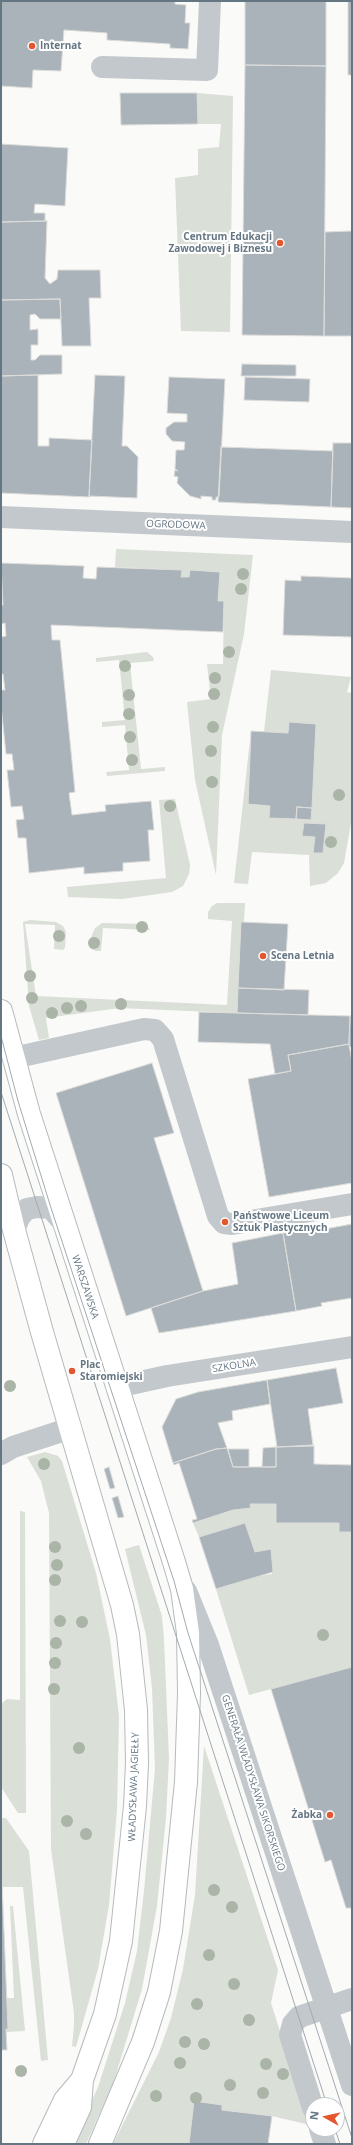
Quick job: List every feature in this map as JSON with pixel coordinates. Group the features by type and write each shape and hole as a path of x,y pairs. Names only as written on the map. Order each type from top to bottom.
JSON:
{"main road":[{"name":"WARSZAWSKA","path":"1,1011 13,1058 63,1222 174,1562"},
{"path":"1,1175 12,1208 14,1230 71,1428"},
{"name":"WŁADYSŁAWA JAGIEŁŁY","path":"62,2144 80,2107 82,2080 105,2014 121,1941 130,1867 137,1763 136,1710 132,1663 124,1612 71,1428"},
{"path":"100,2144 138,2055 159,1992 175,1901 186,1782 189,1694 186,1610 174,1562"},
{"path":"44,2144 65,2100 82,2080"}],"street":[{"path":"102,67 207,70 210,1"},
{"name":"OGRODOWA","path":"1,517 352,532"},
{"path":"13,1058 144,1029 156,1030 163,1039 218,1216 224,1223 232,1224 352,1204"},
{"path":"12,1208 52,1208 63,1222"},
{"name":"SZKOLNA","path":"117,1387 167,1376 352,1347"},
{"path":"1,1454 13,1447 71,1428"},
{"name":"GENERAŁA WŁADYSŁAWA SIKORSKIEGO","path":"174,1562 208,1645 352,2085"},
{"path":"310,2097 290,2035 293,2024 299,2017 352,1999"}],"shaded area":[{"path":"197,93 233,96 230,332 181,331 175,178 198,175 198,149 219,147 221,124 198,124"},
{"path":"116,549 253,555 244,634 222,735 216,875 195,780 187,702 211,699 207,664 223,664 224,601 218,601 220,572 190,570 189,577 181,577 181,570 115,567"},
{"path":"147,652 153,657 154,661 130,663 141,769 165,767 165,771 107,776 106,772 129,770 125,725 102,727 102,722 125,720 119,660 96,662 96,658"},
{"path":"271,670 351,677 347,692 352,693 352,817 344,863 338,873 326,883 310,886 309,855 252,852 248,884 234,883 251,731 248,804 270,806 270,818 311,820 316,724 289,722 288,733 264,732"},
{"path":"175,799 190,865 189,874 183,886 172,892 122,899 68,897 67,887 166,878 159,800"},
{"path":"217,903 245,903 244,922 241,922 237,1013 120,1008 46,1018 49,1038 39,1040 29,1006 23,922 30,920 56,922 63,926 66,932 65,948 63,950 54,949 55,925 25,924 36,996 227,1005 232,921 208,919 208,912 212,906"},
{"path":"102,923 146,924 150,930 103,928 101,951 96,951 91,949 90,940 95,928"},
{"path":"45,1452 58,1456 62,1461 96,1573 110,1639 119,1716 117,1810 109,1905 98,1969 76,2047 72,2046 74,2013 51,1849 49,1513 41,1481 27,1457"},
{"path":"250,1504 276,1504 276,1523 339,1523 339,1532 352,1532 352,1667 249,1695 216,1589 253,1577 272,1574 271,1549 255,1552 199,1537 193,1523 233,1510 251,1508"},
{"path":"20,1511 25,1512 26,1813 18,1813 1,1787 1,1704 7,1699 20,1700"},
{"path":"139,1545 162,1616 164,1640 169,1758 166,1818 157,1906 142,1989 114,2081 86,2144 72,2144 98,2087 125,2003 137,1951 144,1891 155,1769 152,1688 146,1635 125,1549"},
{"path":"204,1746 278,1970 271,2003 305,2109 305,2124 272,2116 222,2110 222,2105 195,2101 189,2144 113,2144 159,2052 171,2018 183,1969 195,1895"},
{"path":"1,1818 6,1818 29,1851 48,2060 41,2061 23,1887 2,1887"},
{"path":"10,1906 13,1906 25,2031 6,2032 7,1998 14,1998"}],"building":[{"name":"Internat","path":"1,1 175,1 175,4 186,5 185,23 190,23 188,49 170,48 170,44 107,40 107,33 64,30 61,71 33,70 32,88 1,86"},
{"path":"245,1 326,1 326,66 245,65"},
{"path":"348,1 352,1 352,75 348,75"},
{"path":"245,65 326,66 324,336 242,335"},
{"path":"120,93 197,93 198,124 121,125"},
{"path":"1,144 68,148 65,206 35,204 34,213 45,213 45,221 1,222"},
{"path":"47,221 45,278 50,284 57,279 58,270 100,270 101,298 89,298 91,346 62,346 60,299 1,300 1,222"},
{"path":"352,231 352,336 324,336 325,232"},
{"path":"60,299 61,319 40,319 35,314 30,315 30,330 38,329 38,345 31,345 31,360 35,360 40,355 62,355 62,374 1,376 1,300"},
{"path":"242,364 296,365 296,376 241,376"},
{"path":"38,375 38,446 49,446 49,438 92,440 89,497 1,493 1,376"},
{"path":"95,375 125,376 122,446 127,446 138,457 137,498 89,496"},
{"path":"169,377 225,379 219,497 216,497 216,500 212,500 212,497 201,496 201,499 190,496 177,483 178,477 174,476 175,470 178,471 175,469 176,450 184,450 185,442 172,441 166,434 166,428 174,422 187,422 187,414 167,413"},
{"path":"245,377 310,379 309,402 244,400"},
{"path":"333,443 352,443 352,508 331,507"},
{"path":"221,447 333,451 331,507 218,502"},
{"path":"1,563 84,566 83,578 96,579 97,567 182,570 181,577 189,577 190,570 220,572 218,601 224,601 223,632 51,625 52,640 60,640 75,792 69,793 72,815 106,811 105,805 151,801 154,830 148,830 150,861 123,863 123,871 84,874 84,867 29,873 26,838 18,838 16,820 24,819 22,806 11,807 7,770 14,770 12,754 6,754 1,705 1,690 5,690 3,674 1,674 1,637 6,636 5,623 1,624 1,605 3,605"},
{"path":"301,576 352,578 352,637 283,635 285,580 301,581"},
{"path":"289,722 316,724 312,808 297,807 296,819 269,818 270,806 248,804 251,731 288,733"},
{"path":"297,807 312,808 311,820 296,819"},
{"path":"304,823 326,824 323,853 313,853 315,837 302,836"},
{"name":"Scena Letnia","path":"241,922 288,924 284,990 238,988"},
{"path":"238,988 309,990 308,1015 237,1013"},
{"path":"199,1012 350,1016 349,1044 288,1055 291,1071 275,1074 270,1044 198,1042"},
{"path":"350,1016 352,1016 352,1047 349,1047"},
{"path":"349,1044 352,1062 352,1183 269,1197 248,1079 291,1071 288,1055"},
{"path":"152,1063 174,1133 154,1138 203,1291 126,1316 56,1093"},
{"path":"352,1224 352,1298 321,1303 322,1306 296,1311 283,1233 309,1229 309,1232"},
{"path":"283,1233 296,1311 159,1333 151,1308 203,1291 238,1284 232,1243"},
{"path":"336,1368 343,1403 308,1409 313,1445 277,1447 267,1380"},
{"path":"267,1380 270,1404 232,1411 233,1420 218,1423 227,1448 216,1449 173,1463 162,1427 176,1399 198,1392"},
{"path":"314,1446 314,1464 352,1465 352,1532 339,1532 339,1523 276,1523 276,1504 250,1504 251,1508 233,1510 193,1523 192,1520 197,1519 179,1463 174,1465 173,1463 216,1449 227,1448 233,1467 276,1467 276,1447"},
{"path":"276,1447 276,1467 262,1467 263,1448"},
{"path":"228,1449 249,1449 249,1467 233,1467"},
{"path":"109,1467 115,1488 110,1489 104,1469"},
{"path":"118,1496 124,1517 118,1518 112,1498"},
{"path":"245,1523 255,1552 271,1549 273,1572 216,1589 199,1537"},
{"path":"352,1667 352,1908 346,1908 331,1860 325,1862 271,1689"},
{"path":"1,1858 8,2029 6,2029 7,2050 1,2050"},
{"path":"194,2101 222,2105 222,2110 272,2116 268,2144 189,2144"}],"tram line":[{"path":"1,1036 18,1101 51,1208 174,1581 188,1633 352,2138"},
{"path":"1,1092 324,2097"},
{"path":"338,2137 340,2144"}],"place":[{"name":"Internat","path":"32,46"},
{"name":"Centrum Edukacji Zawodowej i Biznesu","path":"280,243"},
{"name":"Scena Letnia","path":"263,956"},
{"name":"Państwowe Liceum Sztuk Plastycznych","path":"225,1222"},
{"name":"Plac Staromiejski","path":"72,1371"},
{"name":"Żabka","path":"330,1815"}]}
